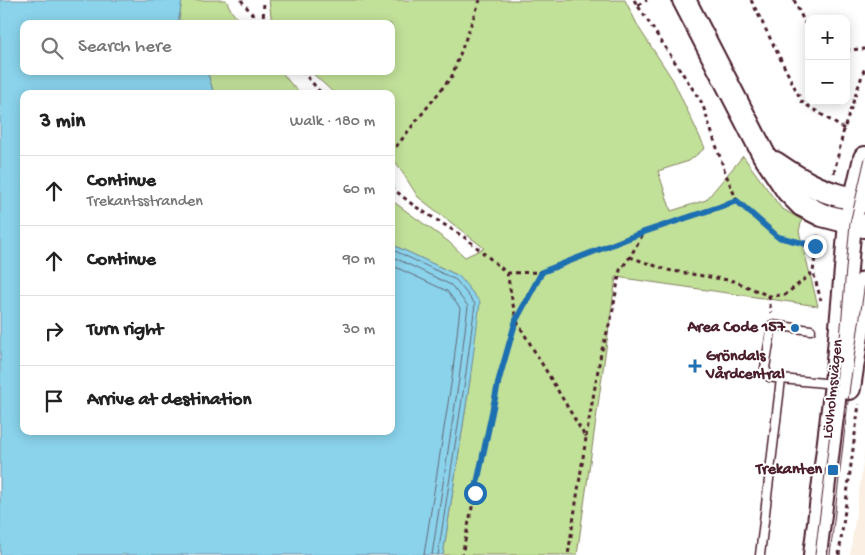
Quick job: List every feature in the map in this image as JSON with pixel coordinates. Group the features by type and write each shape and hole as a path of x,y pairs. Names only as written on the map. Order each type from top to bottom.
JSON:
{"street":[{"path":"684,0 764,155 788,191 802,205 822,215 858,224"},
{"path":"764,155 800,181 828,194 860,200"},
{"name":"Lövholmsvägen","path":"830,555 848,390 858,224 865,158"},
{"name":"Lövholmsvägen","path":"815,555 848,390 865,283"}],"lane":[{"path":"811,330 772,325 765,368 769,377 848,390"},
{"path":"760,555 781,379"}],"path":[{"path":"241,0 258,20"},
{"path":"262,20 264,0"},
{"path":"395,148 452,76 480,0"},
{"path":"634,0 702,103 725,172 737,201 778,237 815,246 822,215"},
{"path":"638,5 647,0"},
{"path":"751,0 802,102 844,129"},
{"path":"794,0 805,23"},
{"path":"850,50 865,49"},
{"path":"828,194 844,129 865,67"},
{"path":"305,75 319,90"},
{"path":"395,190 412,205 467,240 507,273 516,320 586,438"},
{"path":"507,273 542,272 644,232 737,201"},
{"path":"568,555 601,354 612,315 620,270 630,257 644,232"},
{"path":"630,257 667,270 734,281 769,296 785,295 813,272"},
{"path":"462,555 499,379 516,320 542,272"},
{"path":"839,555 848,390"}],"shaded area":[{"path":"865,449 865,555 850,555"}],"green space":[{"path":"182,0 226,0 239,20 179,20"},
{"path":"269,0 625,0 639,28 673,80 705,148 689,161 658,171 671,211 706,200 743,156 781,208 802,220 799,231 818,306 616,277 577,555 443,555 470,380 459,276 395,246 395,203 449,242 465,257 484,248 418,197 395,162 395,90 331,90 314,75 395,75 395,20 272,20"},
{"path":"208,75 284,75 298,90 213,90"}],"water":[{"path":"0,0 182,0 179,20 20,20 20,75 208,75 213,90 20,90 20,435 395,435 395,246 459,276 480,302 443,555 0,555"}],"tram line":[{"path":"815,555 836,384 850,223 865,158"},
{"path":"830,555 850,385 865,283"}],"place":[{"name":"Area Code 157","path":"795,328"},
{"name":"Gröndals Vårdcentral","path":"695,366"},
{"name":"Trekanten","path":"833,470"}],"route":[{"path":"475,493 499,379 516,320 542,272 644,232 737,201 778,237 815,246"}]}
